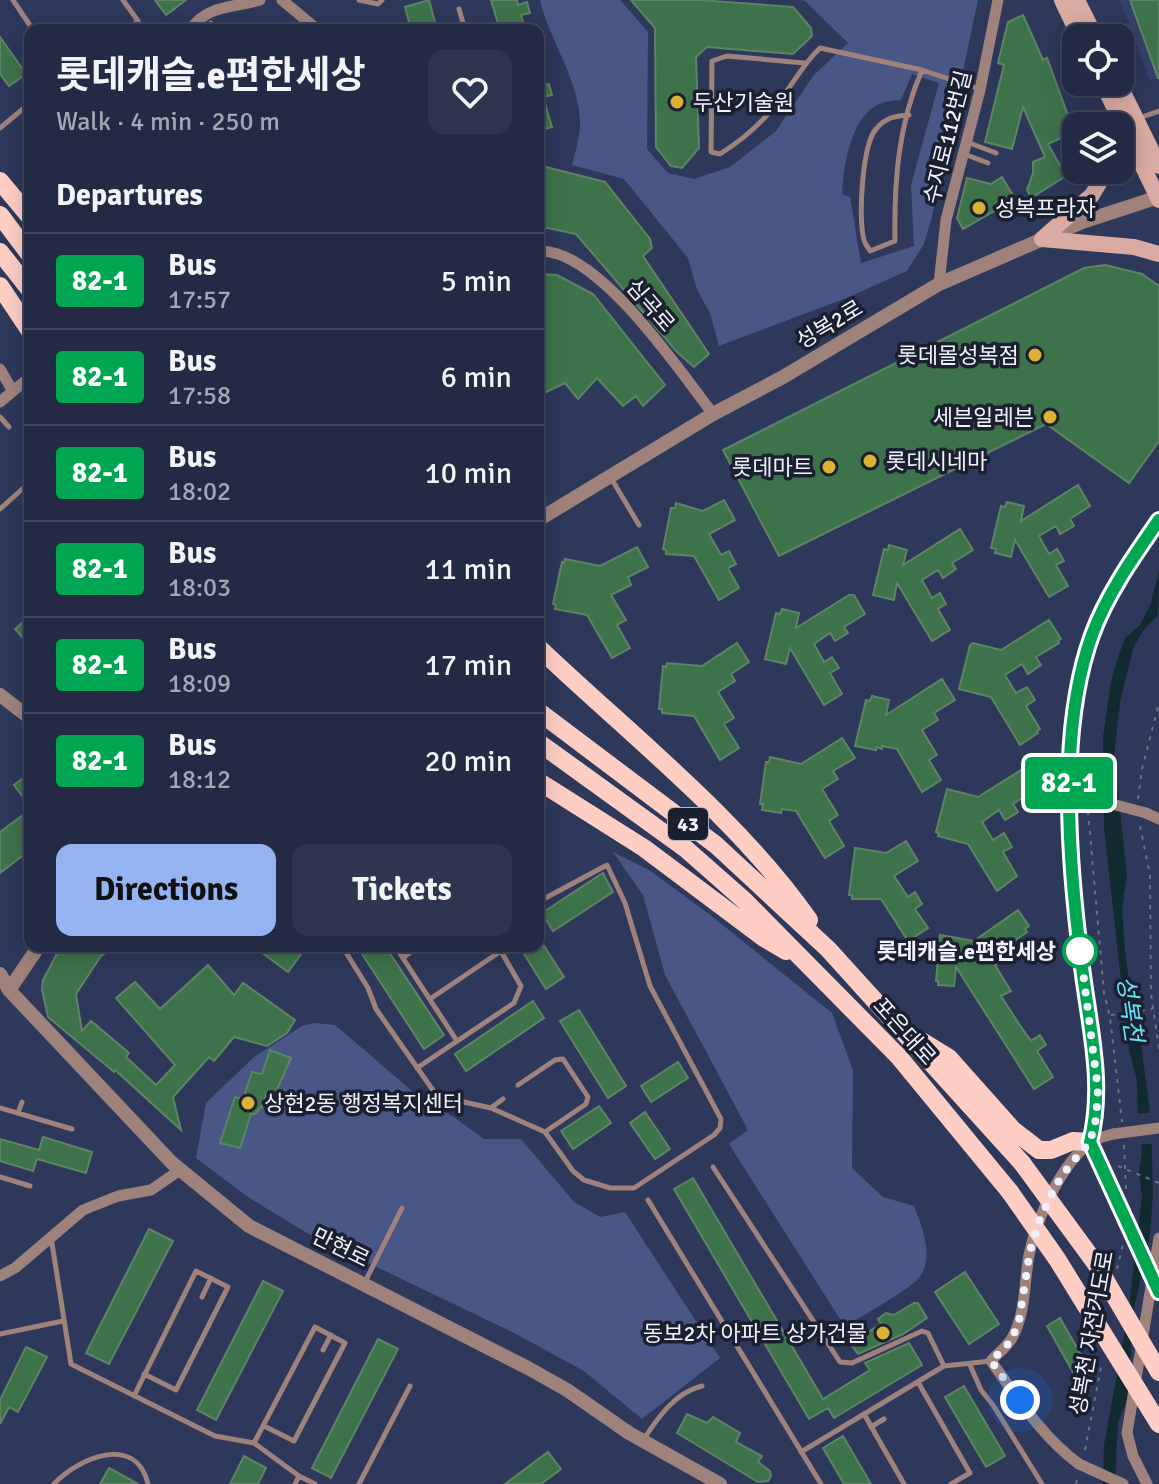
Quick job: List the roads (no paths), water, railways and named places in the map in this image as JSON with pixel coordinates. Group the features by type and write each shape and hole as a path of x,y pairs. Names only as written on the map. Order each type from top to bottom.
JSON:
{"main road":[{"path":"1090,0 1094,24"},
{"path":"1066,4 1084,24"},
{"path":"1066,4 1074,24"},
{"path":"1124,96 1159,166"},
{"path":"1134,151 1159,198"},
{"path":"0,181 24,210"},
{"path":"1042,239 1092,195 1099,184"},
{"path":"0,215 24,247"},
{"path":"1042,239 1123,245 1159,254"},
{"path":"0,252 24,282"},
{"path":"0,286 24,321"},
{"path":"544,653 706,802 772,870 828,949"},
{"name":"포은대로","path":"544,716 716,845 828,949 905,1030 1022,1163 1096,1264 1159,1372"},
{"name":"포은대로","path":"544,746 686,849 745,901 899,1057 1010,1192 1057,1259 1159,1424"},
{"path":"544,785 644,848 764,938 808,964"},
{"path":"905,1030 949,1058 1013,1130 1039,1150 1051,1150 1073,1141 1090,1142"}],"street":[{"path":"194,24 208,13 231,4 260,0"},
{"path":"282,0 311,24"},
{"name":"수지로112번길","path":"939,284 946,220 980,90 998,0"},
{"name":"성복2로","path":"544,517 713,414 783,377 939,284 1082,222 1159,198"},
{"name":"심곡로","path":"544,252 565,256 584,266 611,289 713,414"},
{"path":"0,369 12,390"},
{"path":"0,402 24,381"},
{"path":"1123,1484 1062,1451 1034,1420 991,1361 1011,1341 1019,1321 1030,1251 1040,1219 1056,1185 1090,1142 1096,1119 1098,1090 1080,948 1067,796 1082,666 1089,644 1108,599 1159,520"},
{"path":"0,695 24,713"},
{"path":"1067,796 1159,819"},
{"path":"4,994 35,952"},
{"name":"만현로","path":"0,974 4,994 180,1170 249,1226 365,1283 567,1390 643,1441 720,1484"},
{"path":"1090,1142 1159,1128"},
{"path":"1090,1142 1159,1292"},
{"path":"0,1276 15,1268 83,1210 118,1196 151,1190 180,1170"},
{"path":"1147,1484 1133,1456 1127,1433 1159,1238"}],"lane":[{"path":"13,0 29,24"},
{"path":"123,0 138,21 134,24"},
{"path":"359,0 378,4 382,0"},
{"path":"459,9 463,24"},
{"path":"804,63 727,56 712,61 711,152 720,154 765,119 784,96 804,63 820,48 922,70 980,90"},
{"path":"909,115 891,116 874,131 865,152 863,227 864,240 870,251 895,241 894,183 909,115 912,92 922,70"},
{"path":"0,128 24,108"},
{"path":"1135,120 1159,111"},
{"path":"964,147 996,153"},
{"path":"964,147 988,163"},
{"path":"0,417 9,427"},
{"path":"611,478 639,525"},
{"path":"0,509 24,487"},
{"path":"346,952 368,988 376,1009 437,1096 491,1108 545,1132 573,1171 584,1180 625,1190 642,1183 714,1135 720,1128 721,1119 650,986 625,903 607,865 544,899"},
{"path":"399,952 457,1041"},
{"path":"403,958 411,952"},
{"path":"430,999 495,952"},
{"path":"417,1068 518,998 521,986 501,952"},
{"path":"518,1085 555,1060 563,1059 588,1097 586,1104 545,1132"},
{"path":"491,1108 503,1099"},
{"path":"18,1113 22,1102"},
{"path":"0,1108 72,1129"},
{"path":"713,1167 840,1362 852,1363 922,1331 928,1333 944,1366"},
{"path":"0,1177 30,1186"},
{"path":"648,1200 821,1484"},
{"path":"365,1283 402,1208"},
{"path":"51,1236 71,1364 215,1436 254,1443 315,1484"},
{"path":"134,1396 144,1374 196,1271 228,1287 176,1390 144,1374"},
{"path":"202,1297 211,1278"},
{"path":"0,1334 63,1321"},
{"path":"254,1443 315,1327 345,1343 294,1441 264,1426"},
{"path":"323,1350 331,1335"},
{"path":"801,1452 944,1366 991,1361"},
{"path":"970,1365 981,1390 1042,1484"},
{"path":"918,1382 970,1473 951,1484"},
{"path":"359,1484 410,1386"},
{"path":"643,1441 673,1402 695,1387 702,1386"},
{"path":"864,1414 904,1484"},
{"path":"871,1427 884,1419"},
{"path":"54,1484 71,1468 109,1454 128,1457 136,1462 148,1484"},
{"path":"295,1484 299,1476"}],"water":[{"name":"성복천","path":"1159,571 1158,615 1142,632 1133,649 1120,702 1114,756 1127,874 1122,910 1125,950 1151,1119 1153,1194 1150,1233 1134,1309 1127,1400 1118,1423 1115,1484 1103,1484 1104,1445 1128,1315 1142,1196 1139,1172 1142,1151 1137,1080 1129,1051 1104,829 1103,737 1117,660 1125,638 1140,625 1151,603"}],"place":[{"name":"두산기술원","path":"677,102"},
{"name":"성복프라자","path":"979,208"},
{"name":"롯데몰성복점","path":"1035,355"},
{"name":"세븐일레븐","path":"1050,417"},
{"name":"롯데시네마","path":"870,461"},
{"name":"롯데마트","path":"829,467"},
{"name":"롯데캐슬.e편한세상","path":"1080,951"},
{"name":"상현2동 행정복지센터","path":"248,1103"},
{"name":"동보2차 아파트 상가건물","path":"883,1333"}]}
